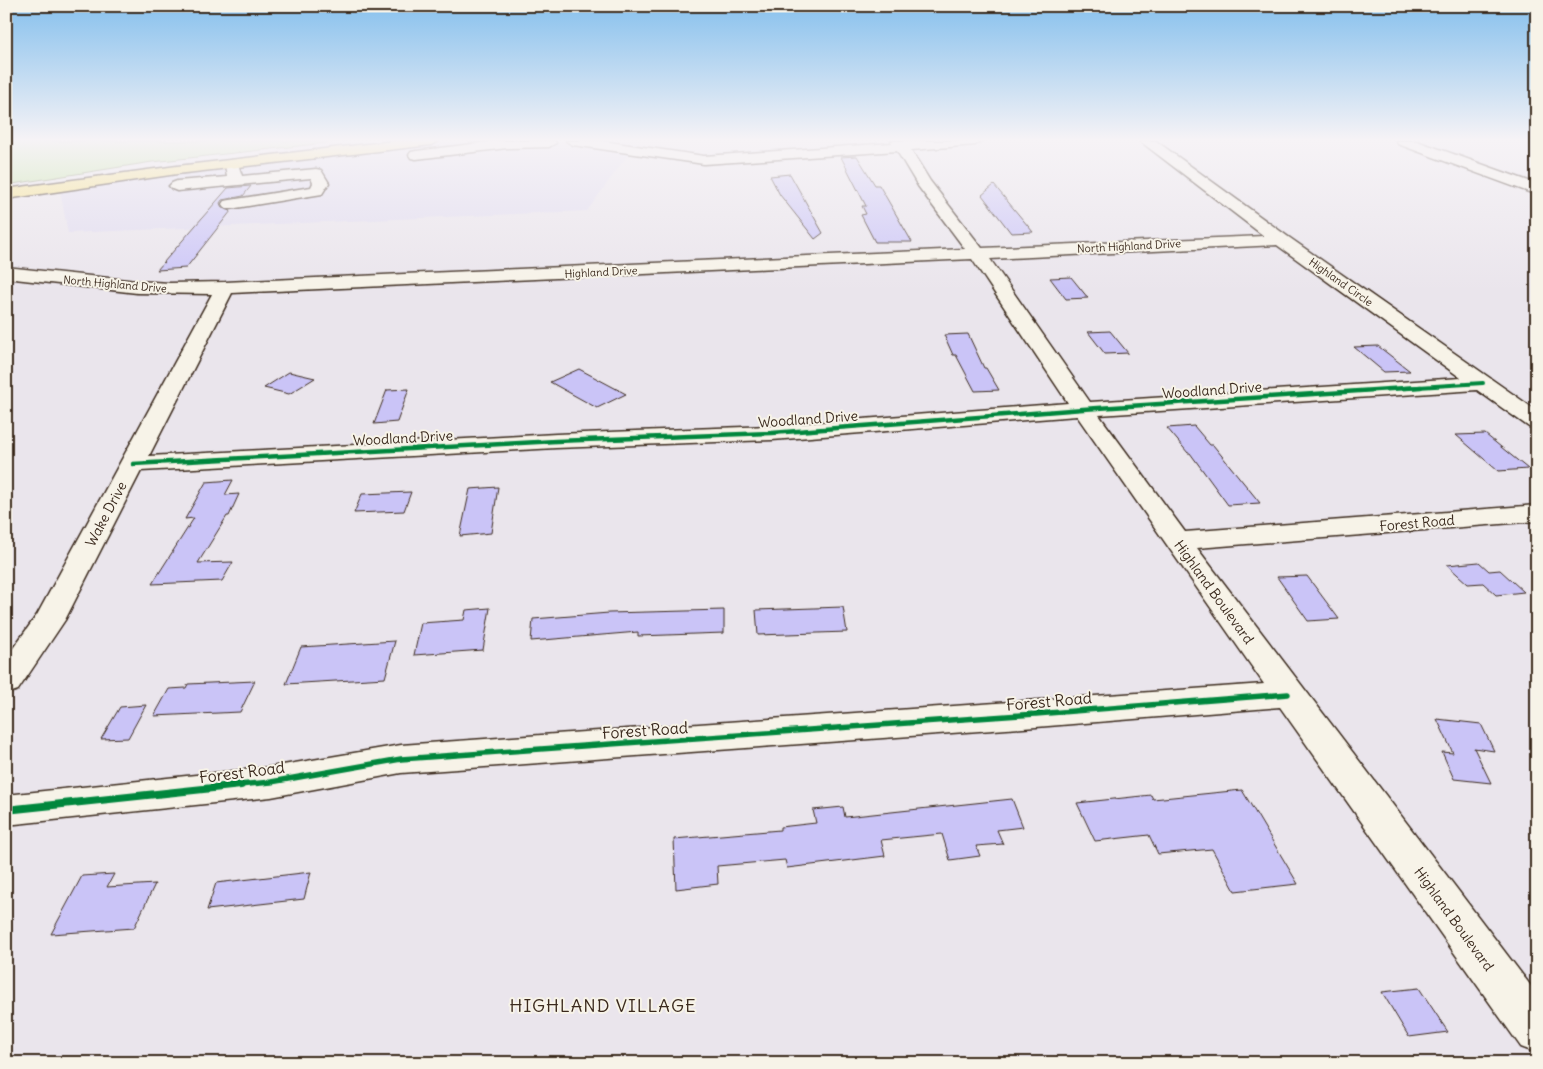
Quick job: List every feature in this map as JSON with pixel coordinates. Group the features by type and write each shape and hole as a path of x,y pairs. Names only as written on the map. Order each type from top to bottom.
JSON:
{"main road":[{"path":"6,194 25,191"}],"street":[{"path":"230,204 316,191"},
{"name":"Highland Boulevard","path":"929,191 995,277 1083,409 1177,541 1537,1031"},
{"name":"Highland Circle","path":"1215,191 1537,422"},
{"name":"North Highland Drive","path":"977,253 1281,240"},
{"name":"Highland Drive","path":"225,288 977,253"},
{"name":"North Highland Drive","path":"6,272 137,287 170,289 225,288"},
{"name":"Wake Drive","path":"6,682 50,620 225,288"},
{"name":"Woodland Drive","path":"133,464 556,442 772,434 1083,409 1483,383"},
{"name":"Forest Road","path":"1177,541 1537,513"},
{"name":"Forest Road","path":"6,810 271,782 401,759 1036,714 1288,694"}],"shaded area":[{"path":"60,191 602,191 587,211 68,233"}],"building":[{"path":"226,191 247,191 243,196 222,200 220,203 222,208 231,211 186,268 157,270"},
{"path":"778,191 799,191 823,233 815,239"},
{"path":"858,191 882,191 912,242 875,242 861,215 866,214 862,206 866,206"},
{"path":"987,191 999,191 1033,232 1011,233 982,195"},
{"path":"1071,277 1088,298 1066,299 1050,278"},
{"path":"1110,331 1128,353 1105,354 1088,332"},
{"path":"968,334 984,368 986,368 999,390 975,391 956,355 953,355 944,335"},
{"path":"1378,346 1410,371 1384,372 1354,347"},
{"path":"579,369 626,394 597,408 550,382"},
{"path":"289,372 315,378 289,394 264,388"},
{"path":"409,389 397,422 374,424 387,390"},
{"path":"1194,426 1210,445 1213,445 1260,503 1228,505 1190,453 1167,428"},
{"path":"1485,434 1528,469 1498,471 1456,435"},
{"path":"233,480 225,495 239,494 229,516 227,516 198,563 233,562 222,581 152,584 194,518 185,519 206,482"},
{"path":"498,487 491,533 460,536 470,489"},
{"path":"411,492 404,511 354,513 362,494"},
{"path":"1479,562 1489,571 1500,570 1524,592 1496,595 1483,583 1468,584 1447,565"},
{"path":"1307,576 1339,619 1308,621 1277,577"},
{"path":"843,607 847,632 758,635 756,610"},
{"path":"490,608 483,650 414,655 421,623 464,620 466,610"},
{"path":"724,610 724,633 638,636 638,632 531,641 533,619 609,613"},
{"path":"395,641 385,678 286,684 301,647"},
{"path":"255,681 240,712 154,716 169,689 186,688 188,684"},
{"path":"146,705 128,738 101,739 120,707"},
{"path":"1437,719 1481,724 1494,751 1474,748 1491,783 1454,779 1442,752 1453,753"},
{"path":"1242,790 1298,884 1235,891 1212,849 1158,854 1149,835 1095,841 1077,803 1151,795 1153,799"},
{"path":"1012,799 1023,827 997,830 1003,844 976,846 980,856 950,860 942,834 881,840 885,856 787,868 785,860 717,866 718,884 676,889 674,839 780,830 780,827 816,823 813,810 843,807 845,817"},
{"path":"311,872 304,899 207,910 216,883"},
{"path":"114,874 107,887 155,884 134,928 51,934 82,876"},
{"path":"1419,988 1448,1032 1409,1037 1382,992"}],"cycle path":[{"path":"133,464 556,441 772,433 1083,409 1483,383"},
{"path":"6,810 271,782 401,759 1036,714 1288,694"}],"district":[{"name":"HIGHLAND VILLAGE","path":"603,1005"}]}
